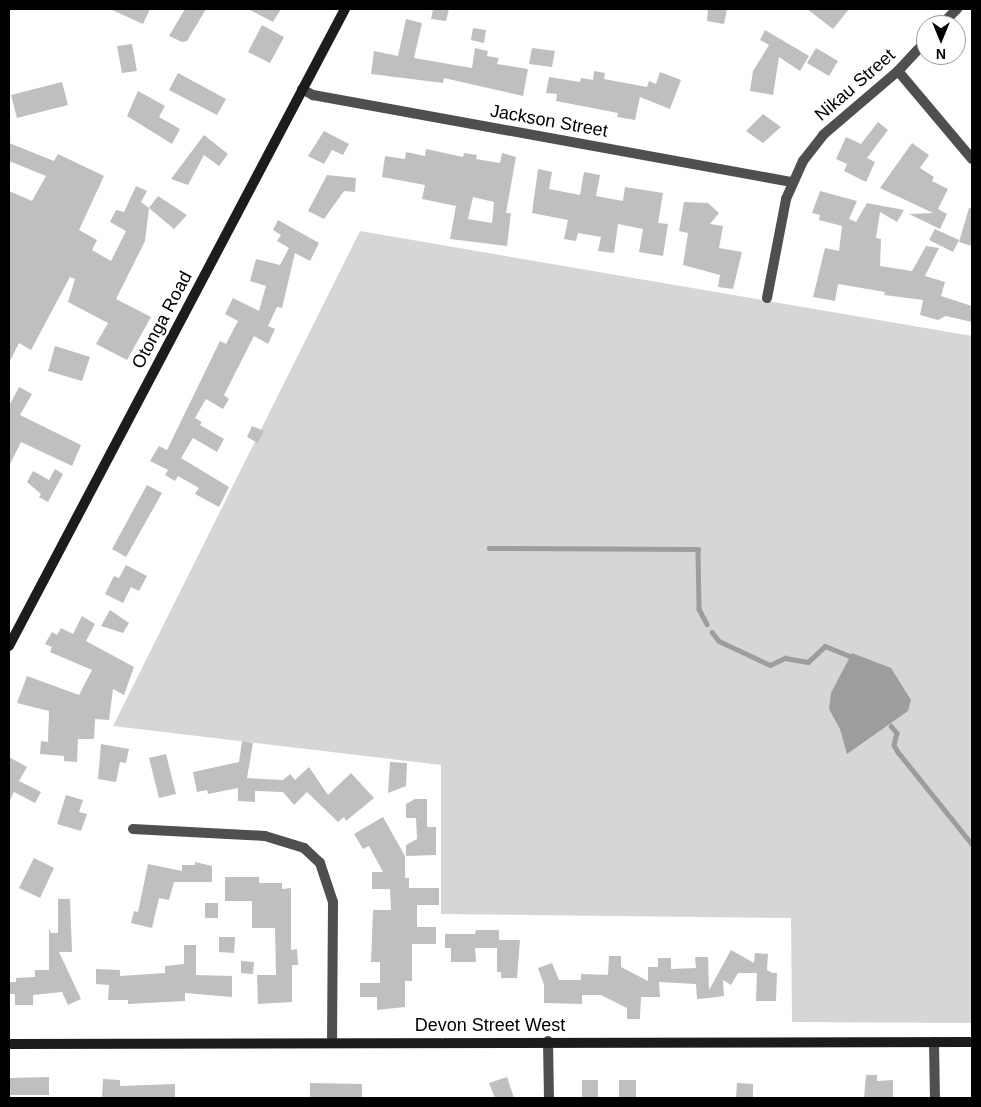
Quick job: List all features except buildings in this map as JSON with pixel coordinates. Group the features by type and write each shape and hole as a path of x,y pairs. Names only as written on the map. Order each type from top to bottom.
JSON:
{"main road":[{"name":"Otonga Road","path":"9,646 345,9"},
{"name":"Devon Street West","path":"9,1044 332,1041 972,1042"}],"street":[{"name":"Nikau Street","path":"767,298 792,182 823,135 898,71 916,52"},
{"path":"898,71 972,160"},
{"name":"Jackson Street","path":"302,89 313,95 792,182"},
{"path":"133,829 265,836 304,848 320,863 333,902 332,1041"},
{"path":"548,1041 550,1098"},
{"path":"934,1042 935,1098"}],"shaded area":[{"path":"360,231 972,336 972,1023 792,1022 791,918 441,914 441,765 113,726"},
{"path":"852,653 891,668 911,700 908,711 847,754 840,729 829,709 831,693"}],"waterway":[{"path":"489,548 698,549 699,609 707,624"},
{"path":"712,632 719,641 770,665 785,658 808,662 825,646 850,656"},
{"path":"891,726 897,733 894,745 898,752 972,844"}]}
